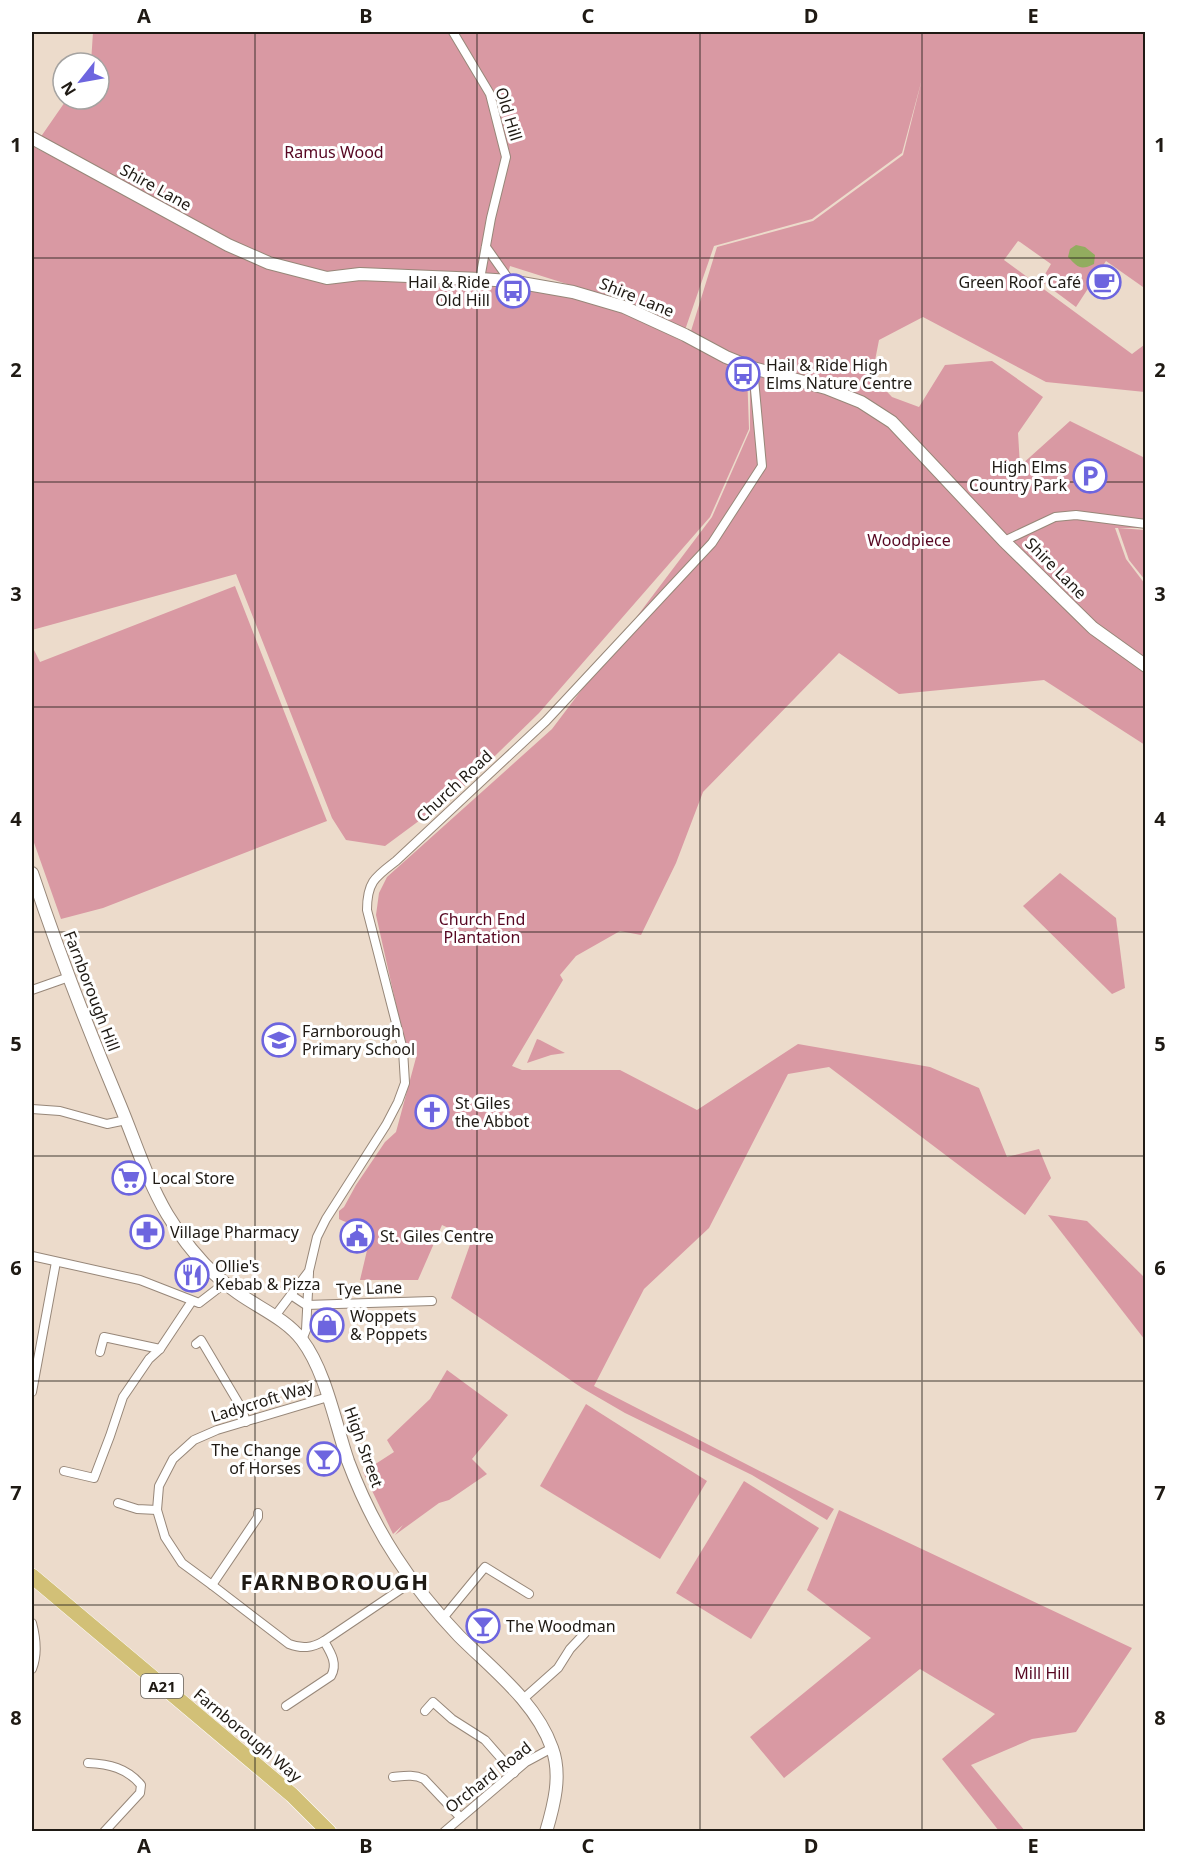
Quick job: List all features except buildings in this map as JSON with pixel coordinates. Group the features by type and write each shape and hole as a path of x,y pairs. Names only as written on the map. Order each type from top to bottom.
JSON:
{"highway":[{"name":"Farnborough Way","path":"32,1576 284,1789 329,1832"}],"street":[{"name":"Old Hill","path":"453,32 490,94 506,158 491,218 480,279"},
{"name":"Shire Lane","path":"32,138 228,245 269,263 327,278 360,274 480,279 573,292 624,307 753,368 826,388 861,402 892,422 1004,541 1093,628 1146,666"},
{"path":"486,247 510,282"},
{"name":"Church Road","path":"302,1340 306,1330 309,1271 317,1237 386,1125 405,1083 403,1050 367,910 367,894 377,876 546,721 712,543 762,466 753,368"},
{"path":"1004,541 1055,517 1076,515 1146,524"},
{"name":"Farnborough Hill","path":"32,873 55,942 126,1120"},
{"path":"32,990 69,977"},
{"path":"32,1109 60,1111 107,1124 126,1120"},
{"name":"High Street","path":"126,1120 166,1211 194,1251 225,1282 274,1316 302,1340 328,1396 354,1476 390,1548 443,1618 522,1700 546,1735 556,1766 556,1784 546,1832"},
{"path":"32,1256 140,1280 199,1303 225,1282"},
{"path":"32,1392 56,1262"},
{"name":"Church Road","path":"274,1316 309,1271"},
{"path":"291,1295 306,1305"},
{"path":"64,1470 94,1478 123,1397 192,1301"},
{"name":"Tye Lane","path":"306,1305 432,1301"},
{"path":"100,1352 104,1338 160,1348"},
{"path":"196,1344 201,1340 242,1409 246,1422"},
{"name":"Ladycroft Way","path":"328,1396 217,1430 194,1440 173,1459 159,1486 157,1510 165,1537 182,1563 288,1644 315,1646 413,1581"},
{"path":"118,1503 137,1509 157,1510"},
{"path":"212,1585 258,1517 258,1513"},
{"path":"443,1618 485,1567 529,1594"},
{"path":"32,1623 36,1655 32,1669"},
{"path":"522,1700 558,1668 570,1649 585,1634"},
{"path":"286,1706 331,1677 335,1671 331,1653 324,1641"},
{"path":"424,1711 433,1701 452,1719 485,1740 514,1773"},
{"name":"Orchard Road","path":"444,1832 532,1759 552,1748"},
{"path":"88,1763 110,1766 127,1772 141,1785 140,1793 104,1832"},
{"path":"393,1777 416,1775 424,1779 460,1817"}],"green space":[{"path":"93,32 1145,32 1145,285 1143,287 1106,261 1076,307 1041,281 1051,264 1020,242 1018,241 1004,260 1132,354 1145,345 1145,392 1046,382 923,317 879,340 872,376 892,397 919,407 945,365 992,361 1043,397 1018,433 1020,466 1070,421 1145,458 1145,528 1115,528 1126,559 1145,584 1145,745 1044,680 899,694 839,653 703,792 676,863 641,935 620,931 576,956 560,975 563,980 512,1066 522,1070 620,1070 697,1110 798,1044 930,1067 979,1088 1007,1157 1039,1149 1051,1178 1025,1215 829,1067 788,1074 709,1228 644,1289 594,1386 834,1509 827,1520 752,1475 625,1413 582,1388 451,1298 472,1239 442,1225 418,1280 360,1280 369,1242 361,1230 339,1219 339,1211 344,1207 385,1142 396,1132 417,1054 405,1045 376,915 379,893 387,877 552,729 712,517 750,430 750,371 728,353 691,331 717,247 813,221 903,155 922,79 902,153 812,219 714,246 685,330 627,303 510,266 507,277 455,272 359,270 327,274 270,259 227,240 40,138 59,111 111,111 111,51 92,51"},
{"path":"32,146 235,253 358,279 485,286 569,296 609,306 747,372 749,429 710,517 539,713 458,792 385,846 346,840 332,818 236,574 32,630"},
{"path":"1118,528 1145,530 1145,580 1129,560"},
{"path":"235,586 327,821 103,908 61,919 32,837 32,646 40,662"},
{"path":"1060,873 1116,918 1125,988 1112,994 1023,906"},
{"path":"537,1039 565,1053 527,1063"},
{"path":"1048,1215 1087,1221 1145,1278 1145,1340"},
{"path":"447,1370 508,1415 472,1459 487,1474 449,1500 439,1503 395,1535 403,1525 393,1534 363,1472 394,1452 387,1440 430,1399"},
{"path":"586,1404 707,1481 660,1559 540,1486"},
{"path":"744,1481 819,1528 751,1639 676,1593"},
{"name":"Mill Hill","path":"839,1510 1132,1648 1076,1732 1032,1739 971,1765 1025,1831 999,1831 942,1759 995,1714 920,1669 784,1778 750,1737 871,1638 807,1590"}],"shaded area":[{"path":"1076,245 1085,247 1095,255 1094,264 1080,267 1068,257 1070,249"}],"place":[{"name":"Green Roof Café","path":"1104,282"},
{"name":"Hail & Ride Old Hill","path":"513,291"},
{"name":"Hail & Ride High Elms Nature Centre","path":"743,374"},
{"name":"High Elms Country Park","path":"1090,476"},
{"name":"Farnborough Primary School","path":"279,1040"},
{"name":"St Giles the Abbot","path":"432,1112"},
{"name":"Local Store","path":"129,1178"},
{"name":"Village Pharmacy","path":"147,1232"},
{"name":"St. Giles Centre","path":"357,1236"},
{"name":"Ollie's Kebab & Pizza","path":"192,1275"},
{"name":"Woppets & Poppets","path":"327,1325"},
{"name":"The Change of Horses","path":"324,1459"},
{"name":"The Woodman","path":"483,1626"}],"district":[{"name":"FARNBOROUGH","path":"335,1581"}],"park label":[{"name":"Ramus Wood","path":"334,152"},
{"name":"Woodpiece","path":"909,540"},
{"name":"Church End Plantation","path":"482,928"}]}
